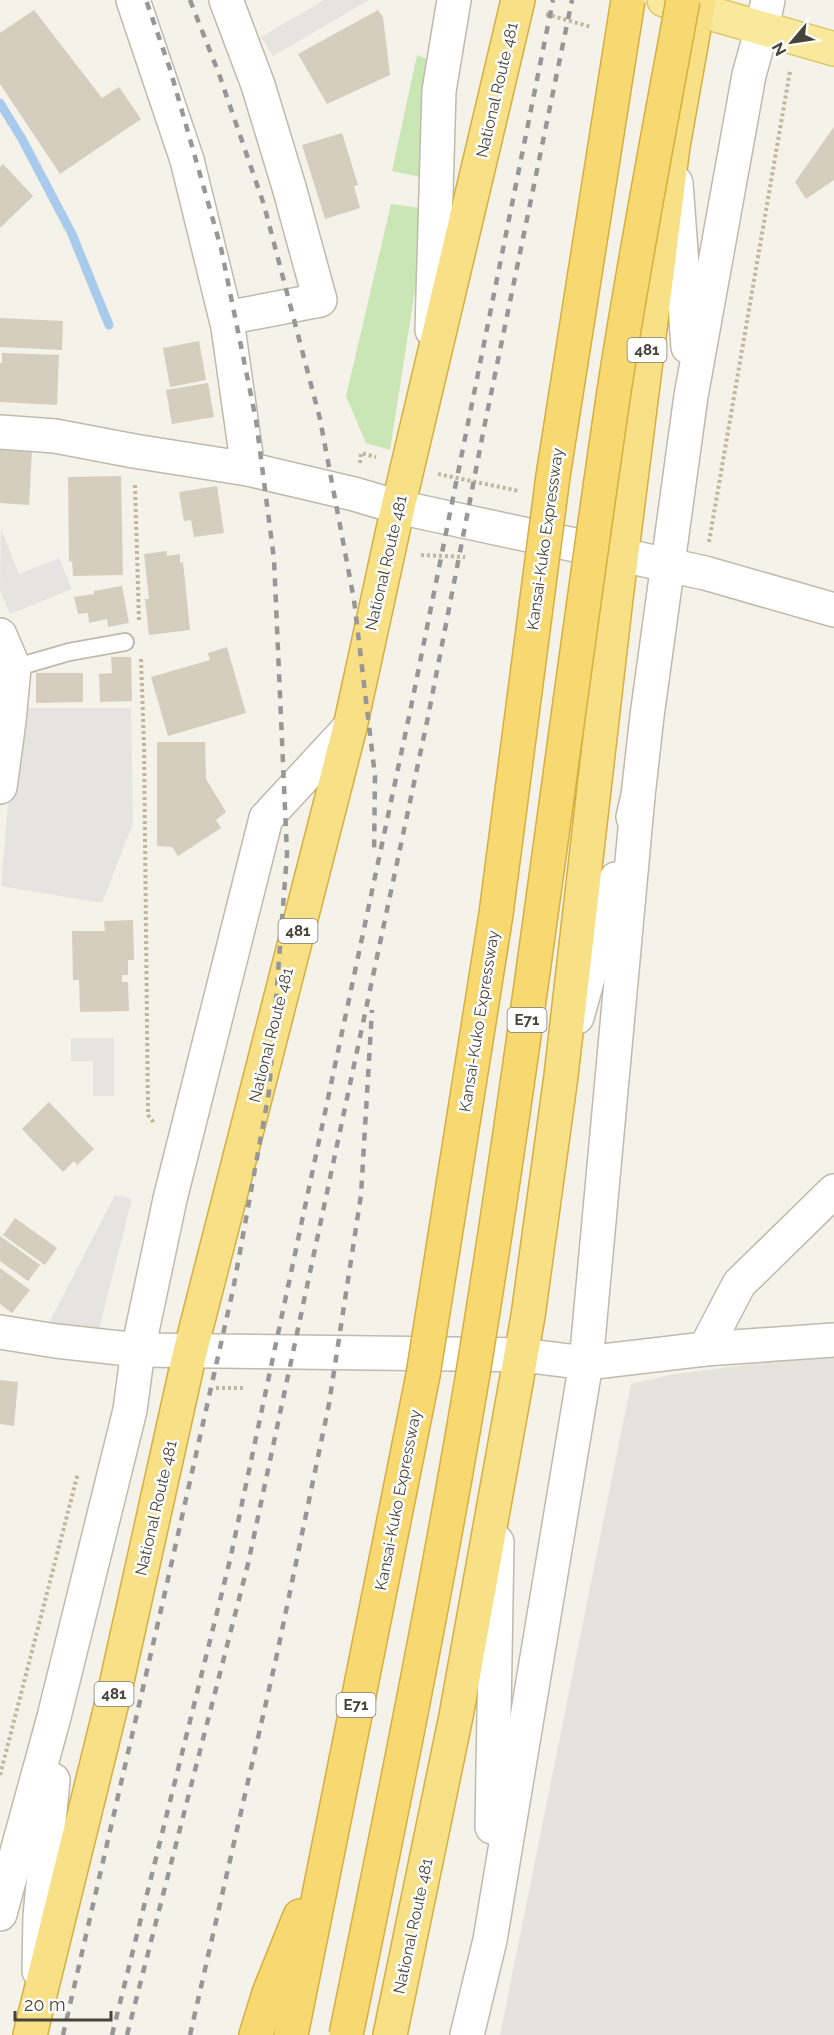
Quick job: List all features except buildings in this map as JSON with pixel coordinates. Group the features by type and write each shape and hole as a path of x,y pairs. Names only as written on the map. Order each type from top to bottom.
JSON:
{"highway":[{"name":"National Route 481","path":"30,2035 115,1690 190,1352 350,727 398,507 518,0"},
{"name":"Kansai-Kuko Expressway","path":"291,2035 423,1375 496,914 553,476 628,0"},
{"name":"National Route 481","path":"390,2035 456,1716 522,1355 561,1076 621,555 693,3"},
{"name":"E71","path":"346,2035 390,1820 472,1377 526,1028 561,762 613,404 693,3"},
{"path":"256,2035 269,1993 328,1846"}],"main road":[{"path":"664,0 765,14 834,49"}],"street":[{"path":"133,0 188,160 226,318 248,469"},
{"path":"226,0 258,85 290,187 320,300 226,318"},
{"path":"241,0 291,142 339,316"},
{"path":"430,374 439,91 454,0"},
{"path":"467,2035 490,1940 586,1363 646,716 691,396 749,75 765,14"},
{"path":"673,146 691,396"},
{"path":"0,432 56,436 248,469 398,507 705,573 834,610"},
{"path":"0,635 14,668 0,787"},
{"path":"0,1914 54,1717 130,1410 138,1350 170,1199 266,818 350,727"},
{"path":"561,1076 638,796"},
{"path":"705,1349 739,1284 834,1191"},
{"path":"0,1332 138,1350 522,1355 586,1363 705,1349 834,1340"},
{"path":"490,1940 498,1488"},
{"path":"38,1996 40,1916 56,1751 54,1717"}],"lane":[{"path":"14,668 69,652 125,642"}],"path":[{"path":"708,550 791,63"},
{"path":"134,451 140,629"},
{"path":"359,465 361,453 524,492"},
{"path":"413,555 476,558"},
{"path":"140,652 144,744 148,1115 155,1124"},
{"path":"216,1388 244,1388"},
{"path":"0,1774 78,1471"}],"shaded area":[{"path":"324,0 369,0 273,56 261,37"},
{"path":"1,529 19,574 59,558 72,589 10,614 0,590"},
{"path":"23,708 131,708 133,823 102,903 1,886 12,758"},
{"path":"71,1038 114,1038 114,1096 93,1096 93,1061 71,1061"},
{"path":"115,1195 132,1199 98,1333 48,1325"},
{"path":"834,1353 834,2035 500,2035 631,1384 669,1375"}],"green space":[{"path":"417,55 432,61 421,177 392,171"},
{"path":"391,204 420,208 417,277 390,450 366,443 346,396"}],"waterway":[{"path":"0,103 22,139 72,234 109,325"}],"railway":[{"path":"63,2035 233,1290 269,1092 287,854 274,559 256,420 221,248 170,69 146,0"},
{"path":"190,0 219,74 264,205 320,419 354,600 375,776 374,854"},
{"path":"112,2035 230,1560 410,712 553,0"},
{"path":"127,2035 248,1564 428,717 484,428 572,0"},
{"path":"190,2035 276,1659 329,1404 361,1195 372,1010"}]}
